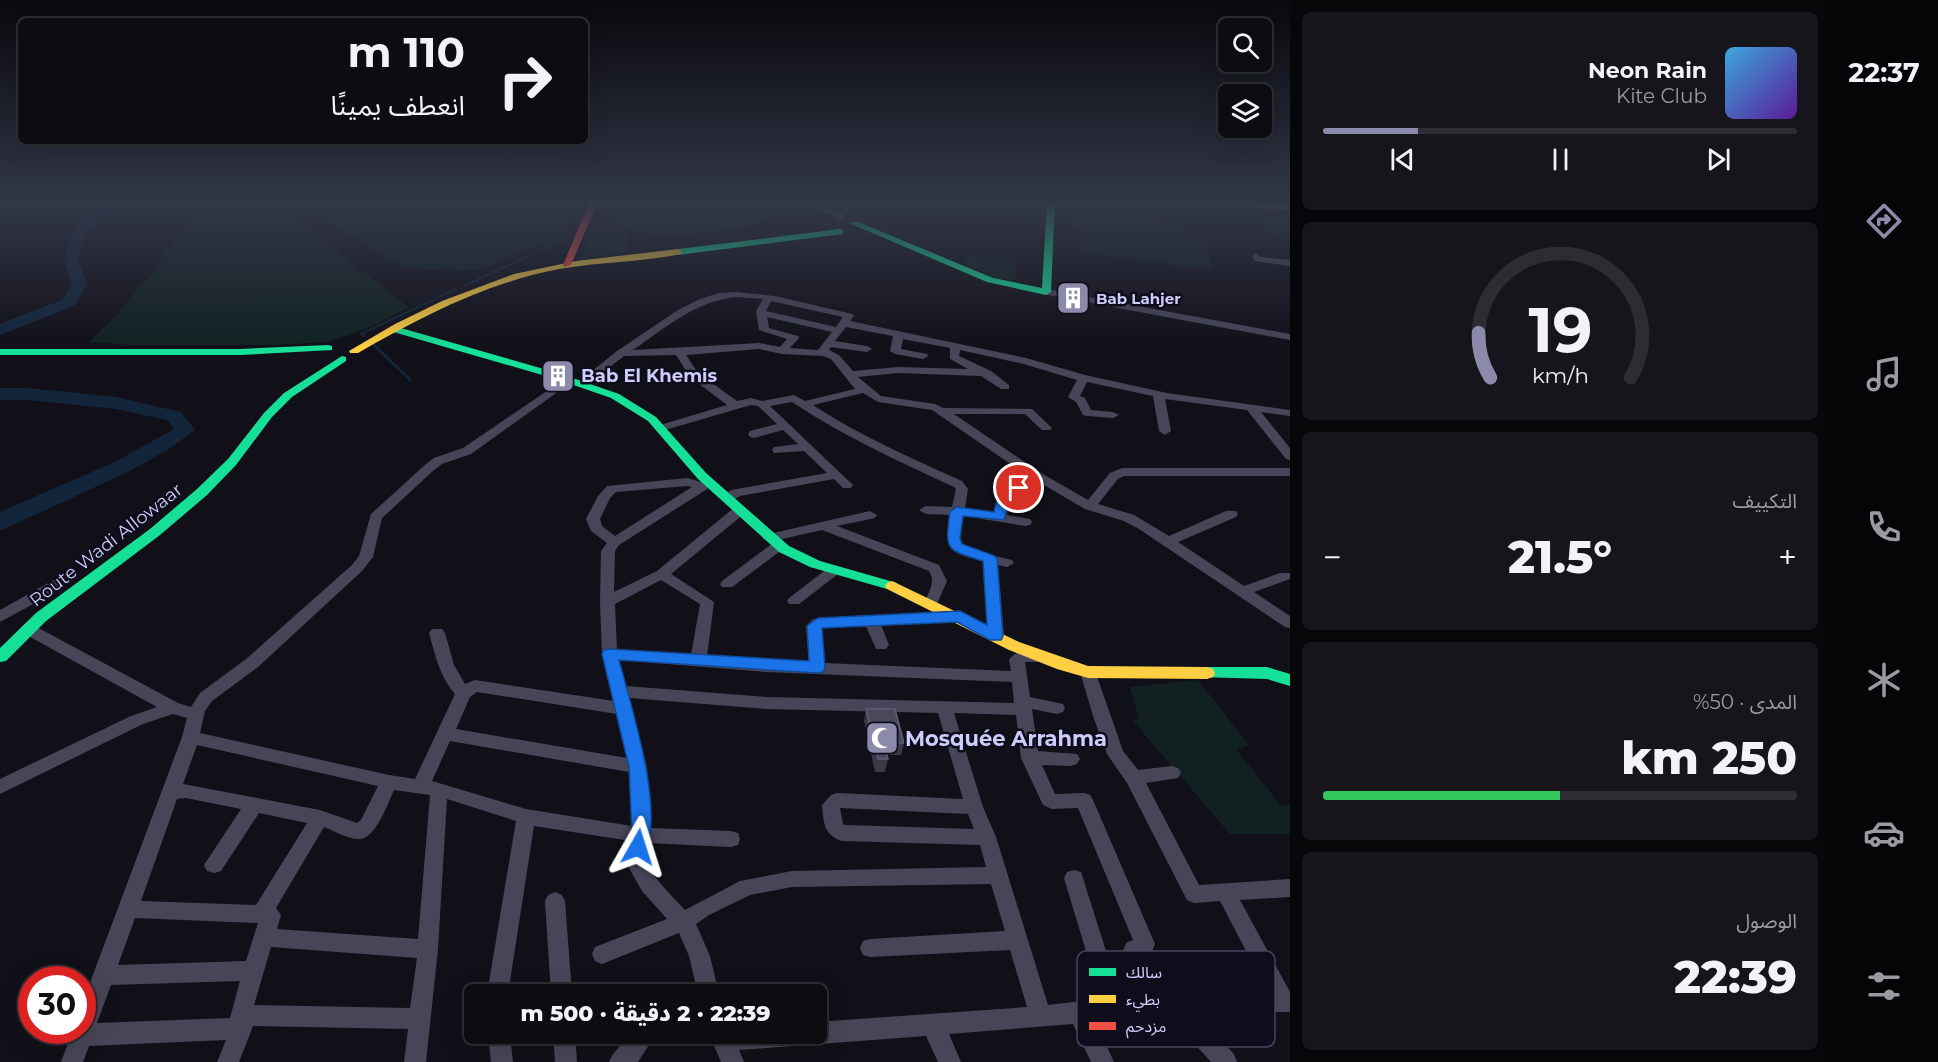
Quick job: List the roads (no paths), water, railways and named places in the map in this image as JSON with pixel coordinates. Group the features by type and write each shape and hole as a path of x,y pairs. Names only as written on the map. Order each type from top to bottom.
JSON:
{"street":[{"path":"567,265 573,251"},
{"path":"0,352 326,354 347,352 510,278 567,265 688,251"},
{"path":"920,251 990,280 1290,337"},
{"path":"1046,292 1049,251"},
{"path":"1257,256 1258,259 1290,262"},
{"path":"96,998 191,737 195,714 206,697 252,663 357,568 366,557 376,517 430,467 438,461 466,451 567,379 621,353 687,310 710,298 744,293 849,316 825,347 815,354 759,346 679,352 621,353"},
{"path":"768,298 761,313 764,330 794,338 782,351"},
{"path":"761,313 899,334 1026,361 1083,378 1158,394 1289,414"},
{"path":"394,329 567,379 615,397 662,428 675,448 705,484 727,498 774,542 809,563 893,586 960,616 1040,658"},
{"path":"899,334 895,351 922,356"},
{"path":"956,346 954,357 970,367 987,373 1005,387"},
{"path":"825,347 867,349"},
{"path":"825,347 863,390 883,400 927,405 942,411 991,447 1037,476 1090,506 1129,518 1169,541 1286,617"},
{"name":"Route Wadi Allowaar","path":"0,657 27,629 54,606 145,541 203,491 240,452 273,409 305,381 347,352"},
{"path":"679,352 694,375 735,405"},
{"name":"Route Wadi Allowaar","path":"305,381 326,354"},
{"path":"849,375 898,370 987,373"},
{"path":"1083,378 1074,397 1081,400 1087,413 1113,415"},
{"path":"805,404 863,390"},
{"path":"1158,394 1165,431"},
{"path":"662,428 751,401 762,404 794,398 830,422 885,451 958,484 962,489 953,538 956,546 965,552 1007,562"},
{"path":"762,404 847,485"},
{"path":"1251,408 1290,456"},
{"path":"942,411 1028,411 1046,428"},
{"path":"754,434 784,426"},
{"path":"778,450 809,447"},
{"path":"1090,506 1114,476 1122,472 1290,472"},
{"path":"727,498 736,493 838,475"},
{"path":"1000,517 1004,496 1037,476"},
{"path":"614,542 596,528 593,519 604,496 612,489 687,482 705,484"},
{"path":"705,484 614,542 608,551 606,602 610,654 638,767 642,835 634,859 646,883 683,922 699,954 706,984"},
{"path":"606,602 662,574 740,510"},
{"path":"926,510 957,511 1025,522"},
{"path":"1169,541 1231,514"},
{"path":"727,584 774,542 824,526 870,515"},
{"path":"824,526 934,568 941,576 940,584 931,603"},
{"path":"990,559 996,636"},
{"path":"794,601 833,571"},
{"path":"662,574 706,602 707,611 698,660"},
{"path":"1243,591 1285,576"},
{"path":"0,617 25,600 38,598 57,583"},
{"path":"817,668 814,626 818,623 960,616"},
{"path":"871,620 881,645"},
{"path":"27,629 173,708 195,714"},
{"path":"437,633 447,669 456,686 464,693"},
{"path":"610,654 817,668 1018,677"},
{"path":"1133,951 1144,948 1145,944 1084,800 1052,802 1049,800 1030,758 1017,660 1024,656 1040,658 1088,672 1253,672 1267,673 1290,680"},
{"path":"1088,672 1102,719 1116,754 1134,778 1191,892 1198,895 1227,894 1290,888"},
{"path":"415,1062 428,949 429,788 446,734 464,693 475,686 623,709"},
{"path":"620,691 766,703 944,707 1022,705 1056,708"},
{"path":"944,707 974,807 987,837 1041,1017"},
{"path":"0,787 137,720 173,708"},
{"path":"446,734 638,767"},
{"path":"191,737 389,782 429,788 526,817 642,835 730,839"},
{"path":"1030,758 1071,759"},
{"path":"1134,778 1172,773"},
{"path":"171,792 186,791 320,818 349,830 363,830 368,825 389,782"},
{"path":"974,807 837,800 831,806 834,828 842,833 987,837"},
{"path":"214,865 254,805"},
{"path":"499,984 526,817"},
{"path":"261,915 320,818"},
{"path":"602,954 683,922 702,909 747,887 792,879 998,875"},
{"path":"1074,879 1096,951"},
{"path":"1227,894 1259,951"},
{"path":"555,901 561,984"},
{"path":"129,909 272,915 228,1062"},
{"path":"264,937 428,949"},
{"path":"870,948 1018,940"},
{"path":"105,975 255,971"},
{"path":"1275,980 1287,1001"},
{"path":"827,1032 933,1026 1077,1012"},
{"path":"96,1034 241,1021 420,1019"},
{"path":"933,1026 950,1062"},
{"path":"72,1062 79,1044"},
{"path":"500,1044 502,1062"},
{"path":"565,1044 566,1062"},
{"path":"620,1062 628,1057 638,1044"},
{"path":"724,1044 733,1062"},
{"path":"1096,1047 1103,1062"},
{"path":"1209,1047 1226,1062"}],"waterway":[{"path":"0,330 68,303 79,285 71,259 74,251"},
{"path":"466,285 531,255"},
{"path":"364,336 361,334 456,289"},
{"path":"372,343 410,380"},
{"path":"0,394 28,394 116,403 174,416 185,430 123,467 12,515 0,524"}],"place":[{"name":"Bab Lahjer","path":"1073,298"},
{"name":"Bab El Khemis","path":"558,376"},
{"name":"Mosquée Arrahma","path":"882,738"}]}
